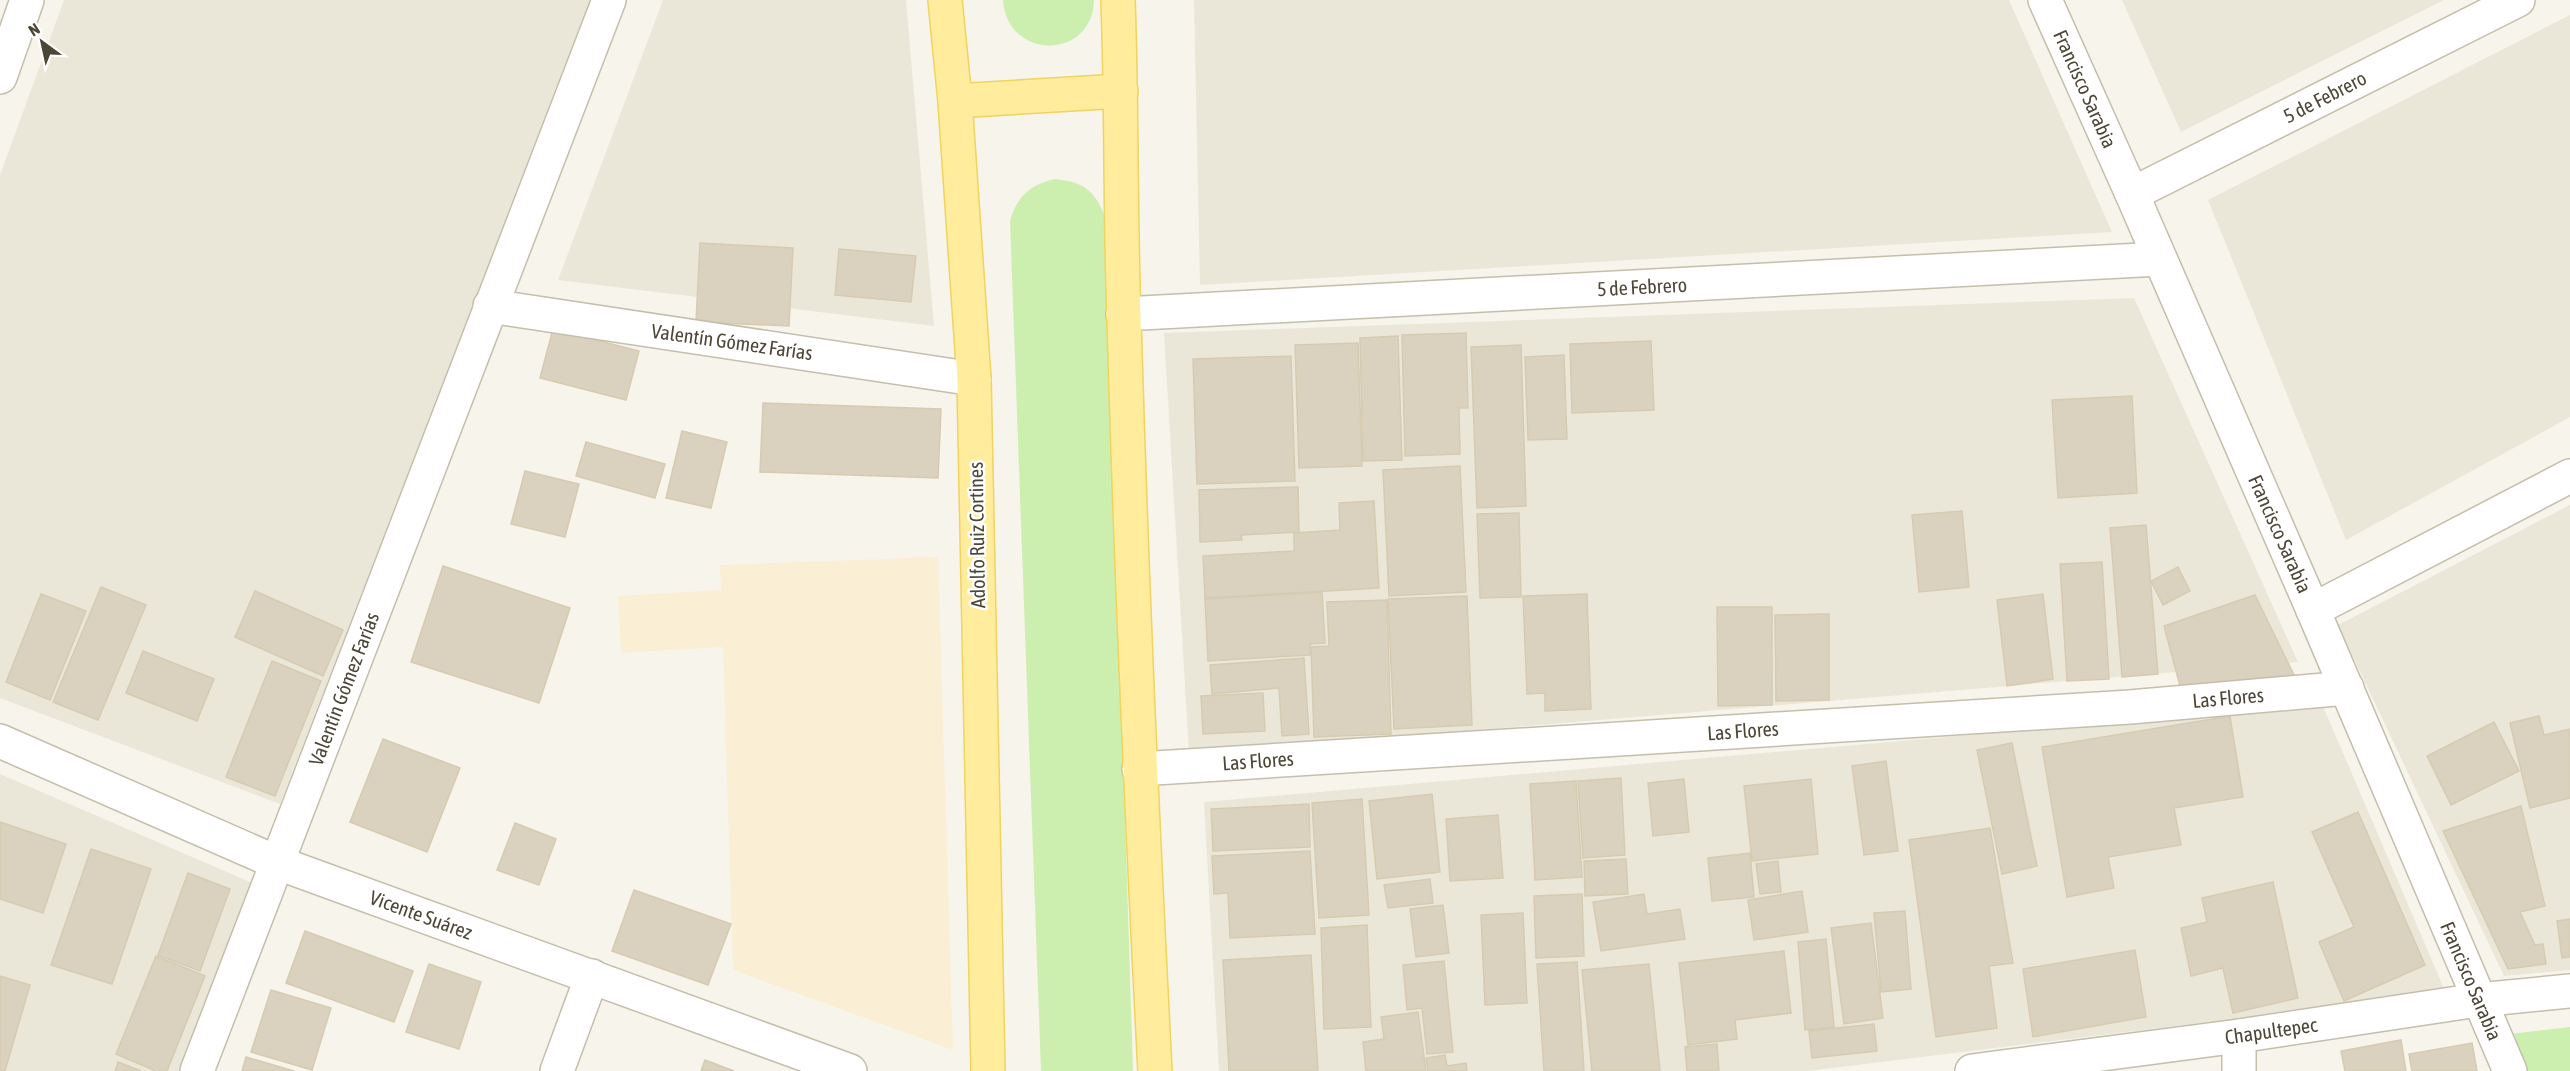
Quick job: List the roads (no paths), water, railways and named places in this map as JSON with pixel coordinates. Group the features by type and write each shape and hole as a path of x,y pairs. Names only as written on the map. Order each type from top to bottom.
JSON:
{"main road":[{"name":"Adolfo Ruiz Cortines","path":"945,0 955,101 974,378 988,1071"},
{"path":"1118,0 1122,91 1123,314 1139,769 1155,1071"},
{"path":"955,101 1122,91"}],"street":[{"path":"0,77 27,0"},
{"name":"Valentín Gómez Farías","path":"197,1071 609,0"},
{"name":"Francisco Sarabia","path":"2044,0 2132,194 2347,688 2510,1071"},
{"name":"5 de Febrero","path":"2132,194 2518,0"},
{"name":"5 de Febrero","path":"1123,314 2160,259"},
{"name":"Valentín Gómez Farías","path":"490,306 974,378"},
{"path":"2313,610 2570,476"},
{"name":"Las Flores","path":"1139,769 2130,707 2347,688"},
{"name":"Vicente Suárez","path":"0,741 278,863 850,1071"},
{"path":"557,1071 592,976"},
{"name":"Chapultepec","path":"1972,1071 2239,1036 2478,1000 2570,991"},
{"path":"2239,1036 2239,1071"}]}
